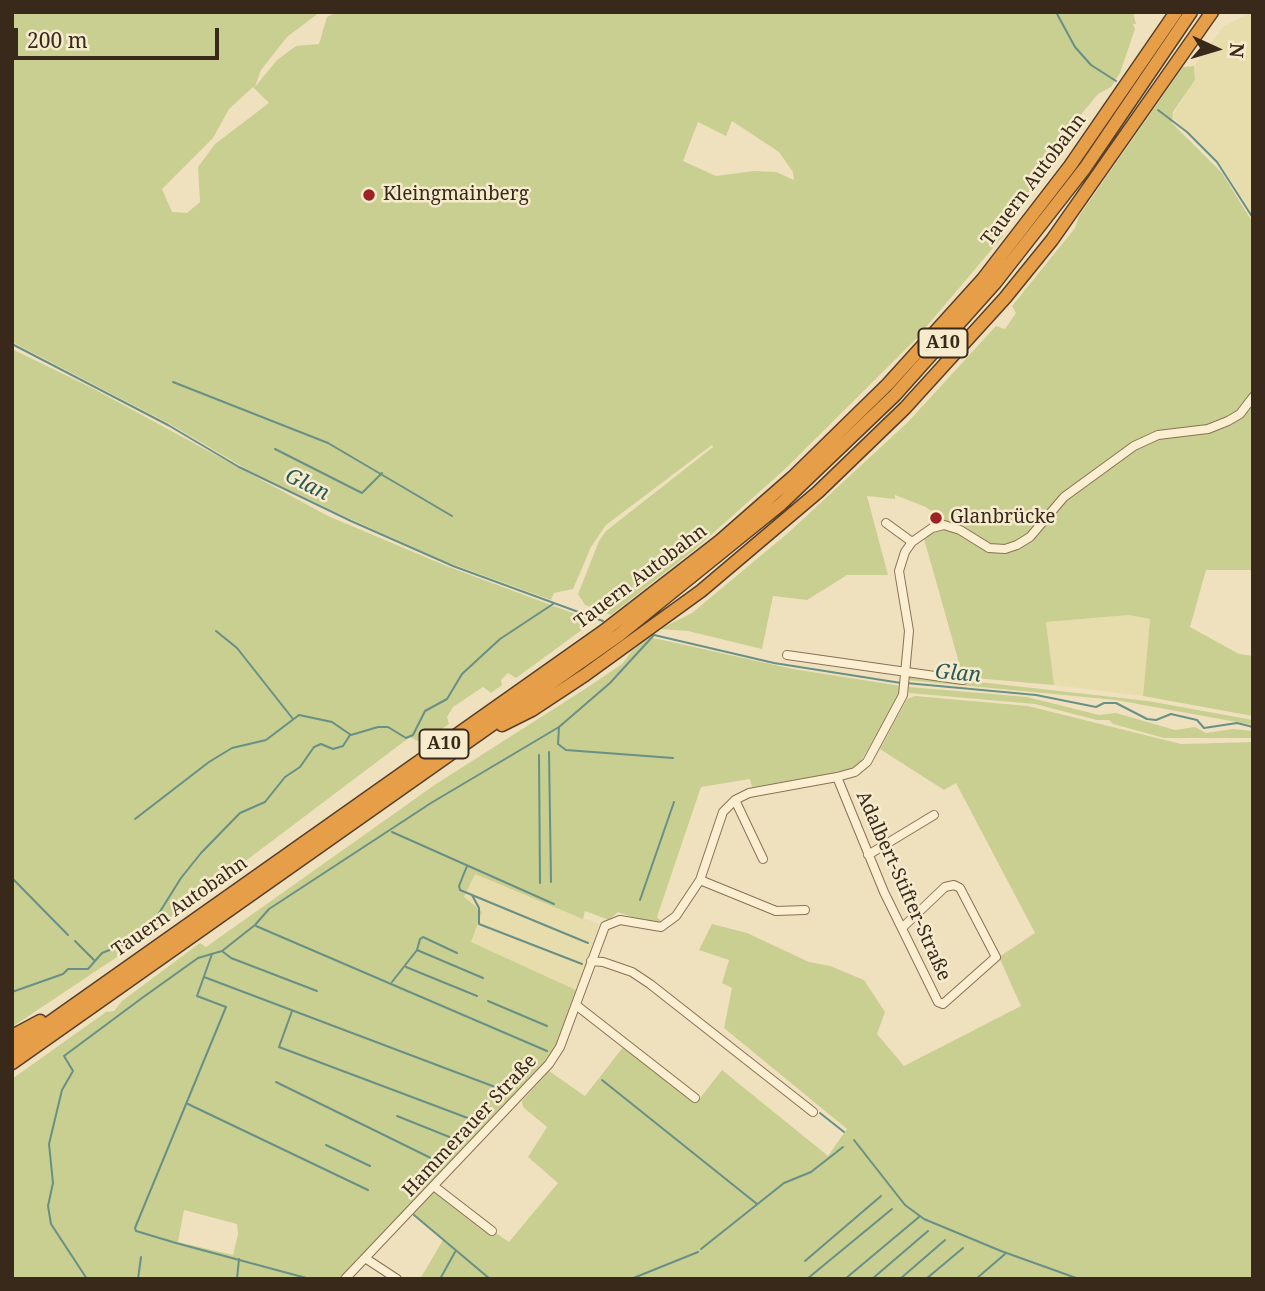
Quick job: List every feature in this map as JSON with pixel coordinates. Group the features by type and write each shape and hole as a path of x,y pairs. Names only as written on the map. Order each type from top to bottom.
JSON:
{"highway":[{"name":"Tauern Autobahn","path":"12,1049 604,631 709,550 793,477 937,332 1035,214 1176,12"},
{"name":"A10","path":"470,740 637,621 781,504 839,451 946,340 1077,177 1191,12"},
{"path":"470,740 532,710 655,626 760,543 818,492 905,408 1005,298 1096,181 1212,12"},
{"name":"Tauern Autobahn","path":"12,1063 470,740"},
{"path":"12,1036 68,1003 77,1003"}],"street":[{"path":"764,859 735,800 749,793 855,772 867,762 903,695 908,612 899,571 905,552 912,542 932,528 944,525 960,530 989,548 1005,549 1017,545 1030,537 1064,496 1134,446 1158,435 1208,429 1228,421 1244,411 1253,397"},
{"path":"886,523 912,542"},
{"path":"787,655 963,680"},
{"name":"Adalbert-Stifter-Straße","path":"837,777 869,855 938,1002 943,1003 996,957 960,888 954,885 945,887 903,927"},
{"name":"Hammerauer Straße","path":"345,1279 549,1064 576,1005 608,923 620,919 661,927 683,909 700,880 723,812 735,800"},
{"path":"869,855 934,815"},
{"path":"700,880 776,911 805,910"},
{"path":"591,961 622,968 650,984 813,1112"},
{"path":"576,1005 695,1098"},
{"path":"435,1187 492,1231"},
{"path":"365,1258 397,1279"}],"shaded area":[{"path":"1253,12 1253,215 1223,168 1172,117 1195,80 1194,66 1224,26"},
{"path":"1129,615 1150,619 1143,696 1054,685 1046,622"},
{"path":"475,874 599,924 578,991 470,942 464,897"}],"green space":[{"path":"12,12 320,12 287,37 261,70 255,87 277,60 296,46 319,44 327,17 337,12 1133,12 1135,29 1120,73 1111,87 1098,94 1083,112 1000,232 1003,236 916,339 784,470 694,550 611,615 585,605 578,594 599,541 606,531 713,447 712,445 606,525 591,547 573,589 554,593 551,600 444,561 344,516 248,470 168,423 12,342","holes":["253,87 269,103 215,144 198,167 200,202 187,213 172,212 162,189 213,138 229,109","732,121 779,152 793,172 794,180 776,172 754,171 716,176 683,161 698,122 726,136"]},
{"path":"1194,66 1195,80 1173,112 1172,123 1222,173 1253,223 1253,570 1206,570 1190,627 1239,654 1253,656 1253,716 1143,696 1150,619 1129,615 1046,622 1054,685 963,677 923,535 946,528 945,521 926,507 895,495 895,499 867,496 888,575 847,575 807,600 773,596 762,649 688,631 660,629 692,613 788,533 908,422 996,326 1005,329 1016,313 1012,306 1075,228 1079,216 1183,67"},
{"path":"12,349 94,389 328,516 449,567 594,621 516,678 508,673 501,680 502,685 491,693 483,687 453,707 447,717 449,724 422,743 410,737 126,951 12,1027"},
{"path":"649,637 793,669 901,686 902,693 859,764 848,771 752,787 750,779 701,787 657,917 662,922 646,922 618,912 609,920 585,911 583,919 475,874 464,897 482,912 471,942 578,991 555,1051 546,1063 340,1279 12,1279 12,1079 106,1012 114,1011 122,1001 200,943 206,947 436,784 622,664 632,651","holes":["184,1210 237,1224 238,1234 233,1255 178,1242"]},
{"path":"908,674 1148,701 1253,720 1253,725 1116,700 907,680"},
{"path":"909,687 1027,697 1099,715 1116,713 1175,730 1195,727 1206,733 1233,729 1253,731 1253,738 1164,738 1113,724 1109,720 1097,720 1035,704 909,693"},
{"path":"915,696 1028,706 1181,744 1253,742 1253,1279 420,1279 443,1240 412,1214 435,1191 509,1242 558,1183 528,1157 547,1127 523,1107 522,1101 549,1071 585,1096 624,1046 697,1102 722,1070 828,1156 847,1129 724,1028 732,988 722,983 729,960 699,950 712,924 747,933 809,962 830,966 864,980 885,1012 877,1034 904,1066 1021,1006 999,957 1035,933 956,783 944,790 880,749 907,699"}],"waterway":[{"path":"1056,12 1075,47 1091,65 1116,81"},
{"path":"1158,110 1187,132 1217,162 1253,218"},
{"name":"Glan","path":"12,344 168,425 239,467 351,521 453,566 603,621"},
{"path":"173,382 328,443 452,516"},
{"path":"275,449 362,493 382,473"},
{"path":"135,819 209,762 232,748 266,740 299,715 332,722 351,735 378,727 388,727 406,738 413,735 425,711 447,699 462,674 500,639 553,604"},
{"path":"216,631 237,648 293,719"},
{"path":"87,1279 51,1224 48,1206 53,1183 49,1144 62,1090 73,1071 64,1056 142,998 198,958 222,951 255,925 269,909 431,803 559,727 610,683 654,635 774,663 901,683"},
{"name":"Glan","path":"906,683 1036,695 1096,707 1104,703 1116,703 1147,719 1156,720 1171,714 1197,720 1204,728 1237,723 1253,727"},
{"path":"559,727 558,744 566,750 673,758"},
{"path":"12,992 63,974 68,969 88,969 102,953 132,941 151,926 181,878 240,813 265,802 285,777 300,767 314,747 321,744 333,749 343,746 350,735"},
{"path":"549,752 551,882"},
{"path":"539,755 540,883"},
{"path":"640,900 674,802"},
{"path":"392,832 554,904"},
{"path":"467,866 459,886 460,890 472,895 479,908 479,924 582,964"},
{"path":"12,878 68,935"},
{"path":"472,895 588,943"},
{"path":"256,926 547,1051"},
{"path":"392,982 417,950 423,937 457,953"},
{"path":"75,941 94,960"},
{"path":"417,950 483,978"},
{"path":"222,951 231,958 317,991"},
{"path":"212,954 197,996 226,1007 135,1228 136,1231 176,1243 310,1279"},
{"path":"406,967 477,996"},
{"path":"204,977 503,1090"},
{"path":"488,1001 547,1026"},
{"path":"292,1011 279,1047 481,1123"},
{"path":"602,1080 757,1204"},
{"path":"276,1082 443,1164"},
{"path":"188,1104 368,1190"},
{"path":"820,1113 844,1132"},
{"path":"397,1116 462,1142"},
{"path":"854,1140 905,1205 924,1219 1079,1279"},
{"path":"326,1145 370,1166"},
{"path":"701,1249 784,1183 811,1172 843,1147"},
{"path":"805,1261 881,1196"},
{"path":"807,1279 892,1209"},
{"path":"414,1215 490,1279"},
{"path":"845,1279 919,1217"},
{"path":"872,1279 928,1231"},
{"path":"900,1279 945,1240"},
{"path":"926,1279 963,1248"},
{"path":"440,1279 455,1252"},
{"path":"631,1279 698,1252"},
{"path":"976,1279 1005,1254"},
{"path":"138,1279 141,1257"},
{"path":"237,1279 239,1259"}],"place":[{"name":"Kleingmainberg","path":"369,195"},
{"name":"Glanbrücke","path":"936,518"}]}
